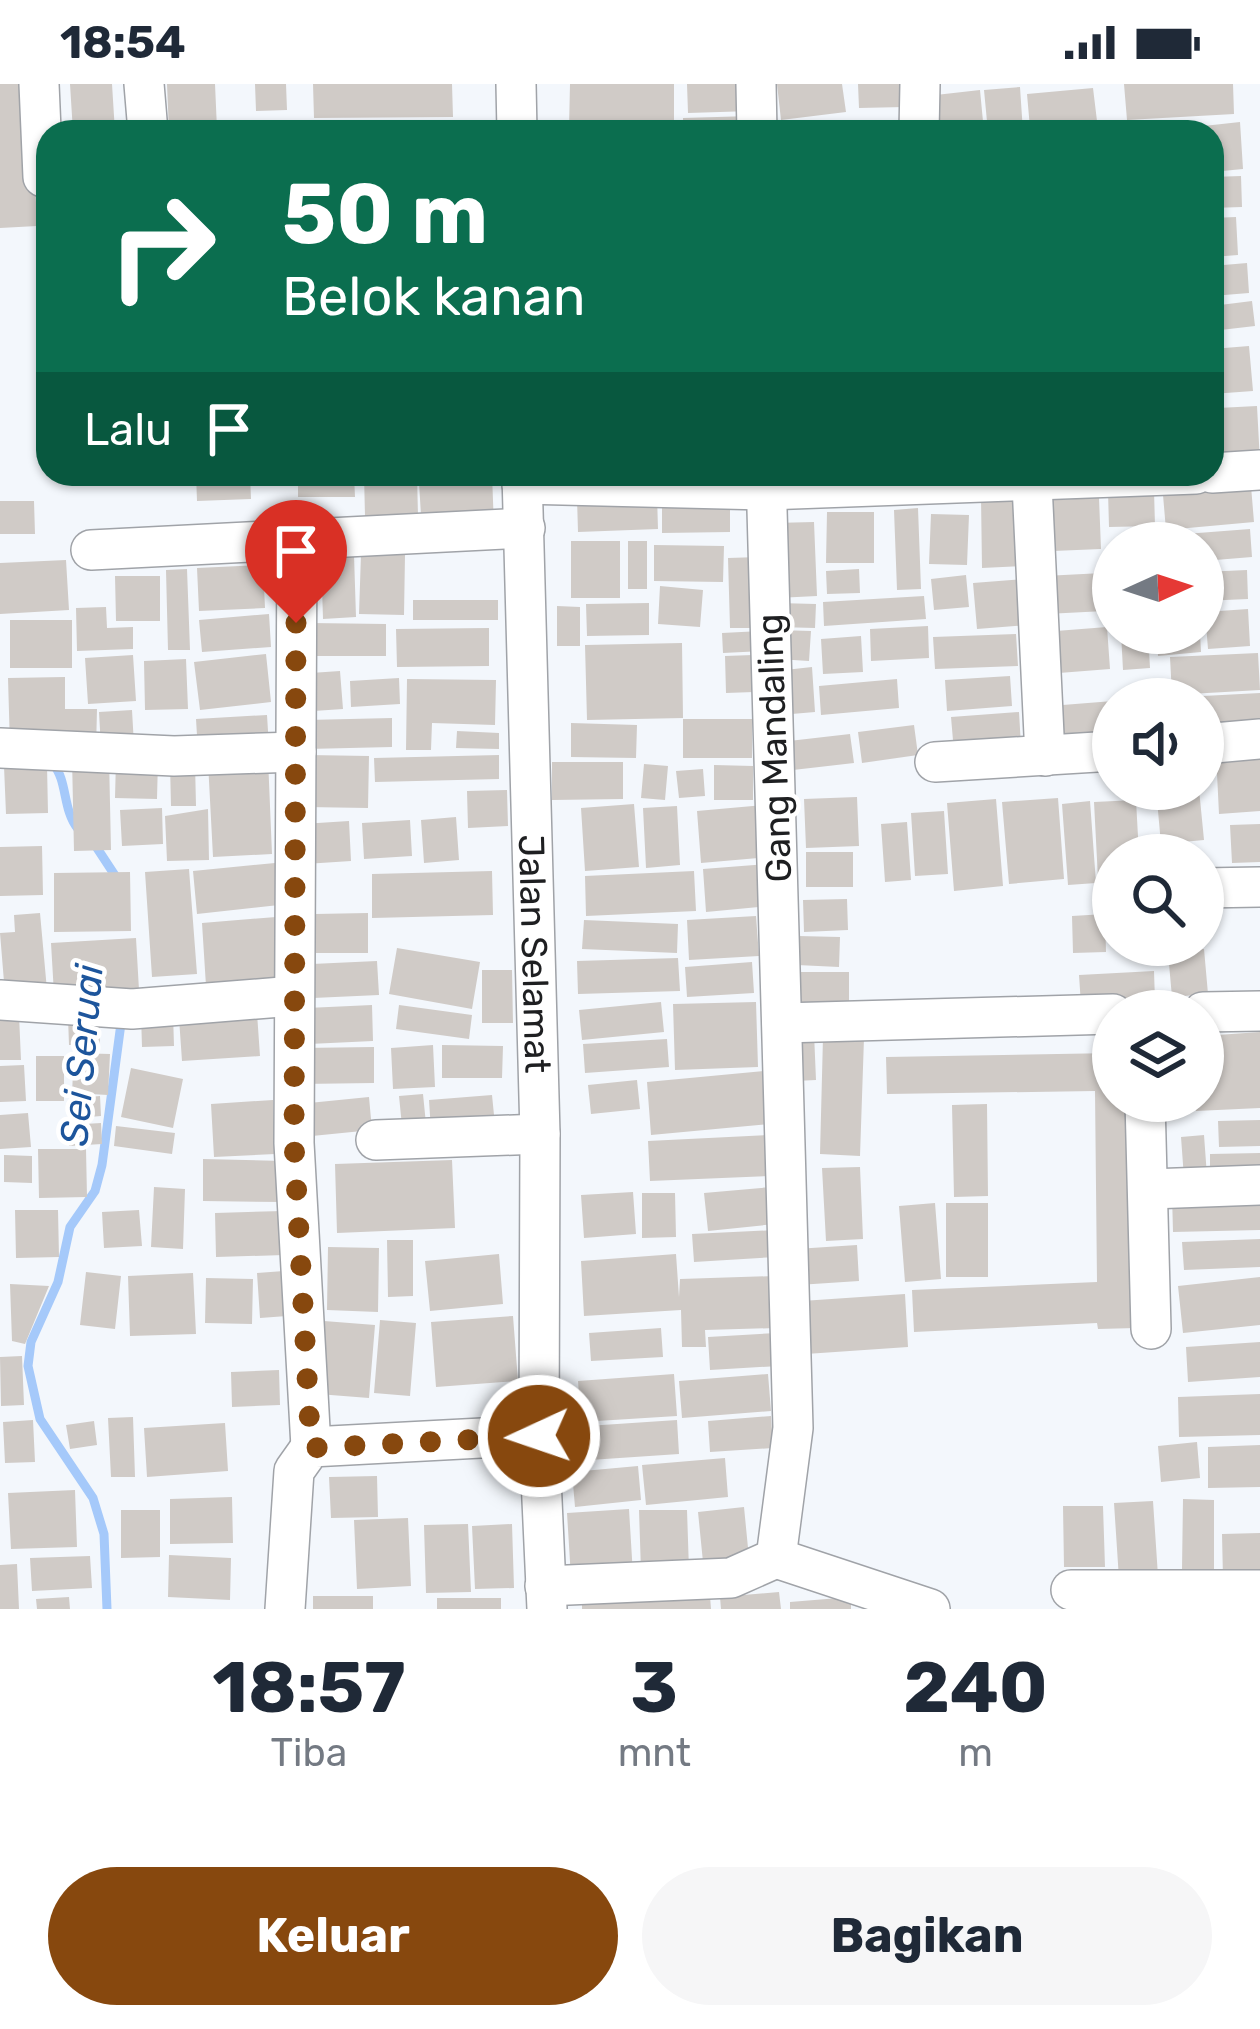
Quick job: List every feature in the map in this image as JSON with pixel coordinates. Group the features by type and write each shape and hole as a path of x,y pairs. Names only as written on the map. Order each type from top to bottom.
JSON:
{"street":[{"path":"39,84 41,120"},
{"path":"144,84 147,120"},
{"path":"516,84 517,120"},
{"path":"756,84 757,120"},
{"path":"919,120 920,84"},
{"path":"1224,472 1260,470"},
{"name":"Jalan Selamat","path":"522,486 540,1134 539,1436 546,1598"},
{"name":"Gang Mandaling","path":"766,486 793,1427 776,1558"},
{"path":"1032,486 1045,756"},
{"path":"91,550 525,528"},
{"path":"285,1609 294,1471 311,1448 294,1143 297,537"},
{"path":"1224,742 1260,739"},
{"path":"0,748 174,756 296,752"},
{"path":"934,762 1092,753"},
{"path":"1224,888 1260,887"},
{"path":"0,1000 125,1009 294,996"},
{"path":"1224,1012 1260,1011"},
{"path":"782,1023 1092,1015"},
{"path":"1146,1122 1150,1329"},
{"path":"376,1140 540,1134"},
{"path":"1150,1189 1260,1185"},
{"path":"311,1448 539,1436"},
{"path":"546,1598 731,1578 776,1558 930,1609"},
{"path":"1071,1590 1260,1590"}],"building":[{"path":"0,84 31,84 36,226 0,228"},
{"path":"70,84 112,84 114,120 72,120"},
{"path":"167,84 215,84 217,120 168,120"},
{"path":"255,84 286,84 287,110 256,111"},
{"path":"313,84 452,84 453,117 314,118"},
{"path":"570,84 674,84 674,120 569,120"},
{"path":"687,84 751,84 752,111 688,113"},
{"path":"777,84 842,84 846,112 781,120"},
{"path":"858,84 904,84 904,107 859,108"},
{"path":"1124,84 1233,84 1234,114 1127,120"},
{"path":"1020,87 1022,120 987,120 984,90"},
{"path":"1093,88 1097,120 1029,120 1027,94"},
{"path":"980,90 983,120 929,120 927,96"},
{"path":"751,116 751,120 683,120"},
{"path":"1240,122 1243,169 1224,171 1224,124"},
{"path":"1241,176 1242,207 1224,208 1224,177"},
{"path":"1236,217 1238,255 1224,256 1224,218"},
{"path":"1247,263 1249,293 1224,295 1224,265"},
{"path":"1252,301 1255,326 1224,330 1224,304"},
{"path":"1249,346 1253,391 1224,393 1224,348"},
{"path":"1257,406 1260,462 1224,463 1224,408"},
{"path":"196,486 250,486 251,499 197,501"},
{"path":"298,486 355,486 355,497 298,497"},
{"path":"364,486 417,486 418,516 365,516"},
{"path":"419,486 492,486 494,527 422,531"},
{"path":"1251,486 1254,522 1165,522 1163,495"},
{"path":"1154,490 1155,522 1109,522 1108,491"},
{"path":"730,494 730,532 662,533 662,495"},
{"path":"657,495 658,529 578,532 577,498"},
{"path":"1020,496 1022,566 982,568 981,497"},
{"path":"1099,498 1100,522 1092,522 1092,549 1053,551 1051,500"},
{"path":"0,501 34,501 35,534 0,534"},
{"path":"918,508 921,589 897,590 894,510"},
{"path":"827,512 874,512 874,563 826,563"},
{"path":"931,514 969,515 967,565 929,564"},
{"path":"814,522 817,596 777,598 774,523"},
{"path":"1250,529 1252,557 1224,559 1224,531"},
{"path":"571,541 620,541 620,598 571,598"},
{"path":"628,541 647,541 647,589 628,589"},
{"path":"654,545 724,546 723,582 654,581"},
{"path":"361,554 405,555 404,615 359,614"},
{"path":"354,555 356,617 323,619 321,556"},
{"path":"759,557 761,628 730,628 728,558"},
{"path":"66,560 69,610 0,614 0,563"},
{"path":"263,565 265,608 199,611 197,568"},
{"path":"187,569 190,650 168,650 166,570"},
{"path":"859,569 860,593 827,594 826,571"},
{"path":"1247,570 1248,599 1224,600 1224,571"},
{"path":"1092,574 1092,612 1046,614 1044,576"},
{"path":"966,575 969,607 934,610 931,579"},
{"path":"115,576 160,576 160,621 116,621"},
{"path":"1025,579 1029,625 977,629 973,583"},
{"path":"660,586 703,590 700,627 658,624"},
{"path":"924,596 926,619 824,626 823,602"},
{"path":"413,600 498,600 498,620 413,620"},
{"path":"649,603 649,635 587,636 586,604"},
{"path":"778,603 816,604 815,628 778,627"},
{"path":"557,606 580,607 580,646 557,646"},
{"path":"106,607 107,628 133,627 133,649 77,651 76,608"},
{"path":"1248,609 1250,646 1224,648 1224,611"},
{"path":"269,614 271,647 202,652 199,620"},
{"path":"10,620 72,620 72,668 10,668"},
{"path":"310,623 386,624 386,656 310,656"},
{"path":"928,626 929,658 871,661 870,629"},
{"path":"489,628 489,666 397,667 396,629"},
{"path":"1092,628 1092,654 1109,654 1110,669 1059,673 1056,631"},
{"path":"778,630 811,631 809,661 777,659"},
{"path":"761,631 763,651 723,653 722,633"},
{"path":"1016,634 1018,666 935,669 933,637"},
{"path":"861,636 863,672 823,674 821,639"},
{"path":"682,643 683,718 587,720 585,645"},
{"path":"1258,653 1260,690 1224,692 1224,678 1171,678 1170,657"},
{"path":"266,654 271,702 200,710 194,662"},
{"path":"1122,654 1149,654 1150,668 1123,670"},
{"path":"133,655 136,701 88,704 85,658"},
{"path":"753,655 754,692 726,693 725,656"},
{"path":"186,659 188,709 145,710 144,661"},
{"path":"812,667 815,712 780,715 776,671"},
{"path":"340,671 343,709 299,712 296,674"},
{"path":"1010,676 1012,706 947,711 945,680"},
{"path":"65,677 65,709 97,709 96,750 10,747 8,678"},
{"path":"399,678 400,704 351,707 350,681"},
{"path":"407,679 496,680 495,725 432,723 431,750 406,750"},
{"path":"897,679 899,708 821,715 819,686"},
{"path":"1260,693 1260,732 1224,735 1224,695"},
{"path":"1092,703 1092,745 1053,748 1050,706"},
{"path":"132,710 134,745 101,748 99,712"},
{"path":"1019,712 1021,746 954,752 951,717"},
{"path":"267,715 269,747 198,752 196,719"},
{"path":"392,718 392,747 307,749 307,720"},
{"path":"683,719 752,719 752,758 683,758"},
{"path":"571,723 637,725 636,758 571,757"},
{"path":"914,725 918,755 862,763 858,732"},
{"path":"457,731 499,733 499,749 456,748"},
{"path":"850,734 854,763 793,770 789,741"},
{"path":"1260,750 1260,811 1219,814 1224,810 1224,752"},
{"path":"308,755 369,756 368,808 307,807"},
{"path":"499,755 499,779 375,782 374,758"},
{"path":"109,757 111,850 74,851 72,758"},
{"path":"268,758 272,854 213,857 208,762"},
{"path":"116,760 158,760 157,799 115,798"},
{"path":"552,762 623,762 623,799 552,800"},
{"path":"195,763 196,806 171,806 170,764"},
{"path":"644,764 668,766 665,800 641,798"},
{"path":"47,765 48,813 6,814 4,766"},
{"path":"714,765 753,766 753,800 714,800"},
{"path":"703,769 705,796 679,798 676,771"},
{"path":"507,790 508,826 468,828 467,791"},
{"path":"857,797 859,846 806,848 804,799"},
{"path":"1058,798 1064,879 1009,884 1002,802"},
{"path":"996,799 1003,886 954,891 947,803"},
{"path":"1090,801 1092,883 1068,885 1062,804"},
{"path":"634,804 639,867 585,871 581,808"},
{"path":"765,805 770,857 701,863 697,811"},
{"path":"677,806 680,865 646,868 643,808"},
{"path":"162,808 163,844 122,846 120,810"},
{"path":"208,809 209,860 167,861 165,816"},
{"path":"1094,810 1137,810 1138,834 1096,834"},
{"path":"1158,810 1201,810 1203,834 1160,834"},
{"path":"944,811 948,874 915,876 911,813"},
{"path":"456,817 459,860 424,863 421,820"},
{"path":"410,820 412,856 364,859 362,823"},
{"path":"349,821 351,861 305,864 302,824"},
{"path":"907,822 911,880 885,882 881,824"},
{"path":"1260,824 1260,862 1232,863 1230,825"},
{"path":"42,846 43,895 0,896 0,847"},
{"path":"806,852 853,852 853,887 806,887"},
{"path":"275,863 279,905 197,914 193,871"},
{"path":"766,864 770,906 706,912 703,869"},
{"path":"189,869 197,974 152,977 145,872"},
{"path":"492,871 493,915 372,918 372,874"},
{"path":"694,871 696,911 586,916 585,876"},
{"path":"130,872 131,931 54,932 54,873"},
{"path":"847,899 848,930 804,932 803,900"},
{"path":"40,913 47,990 5,994 0,933 15,932 14,915"},
{"path":"368,913 368,953 316,953 315,914"},
{"path":"1092,915 1092,952 1073,953 1072,916"},
{"path":"756,916 759,956 689,960 687,920"},
{"path":"276,917 280,981 206,986 202,923"},
{"path":"584,920 678,924 677,953 582,949"},
{"path":"798,936 840,937 839,967 797,965"},
{"path":"136,938 139,990 54,994 51,943"},
{"path":"397,948 480,962 472,1009 389,994"},
{"path":"678,958 680,991 578,994 577,961"},
{"path":"377,961 379,995 313,998 312,964"},
{"path":"752,962 754,993 687,997 685,967"},
{"path":"1169,966 1206,966 1208,990 1171,990"},
{"path":"482,970 512,970 513,1023 482,1023"},
{"path":"1154,971 1155,990 1092,990 1092,1004 1081,1005 1079,975"},
{"path":"793,972 849,972 849,1005 793,1005"},
{"path":"661,1002 664,1032 582,1040 579,1010"},
{"path":"756,1002 758,1067 675,1070 673,1004"},
{"path":"372,1005 373,1041 309,1044 307,1008"},
{"path":"399,1005 472,1015 469,1039 396,1029"},
{"path":"173,1013 174,1046 142,1047 141,1015"},
{"path":"257,1013 260,1056 182,1061 179,1018"},
{"path":"0,1015 19,1015 21,1060 0,1060"},
{"path":"99,1015 100,1044 69,1045 68,1017"},
{"path":"1260,1032 1260,1108 1224,1110 1224,1035"},
{"path":"814,1033 816,1080 795,1081 792,1034"},
{"path":"823,1037 864,1038 860,1156 820,1154"},
{"path":"667,1039 669,1067 585,1073 583,1044"},
{"path":"433,1045 435,1087 393,1089 391,1048"},
{"path":"442,1045 503,1046 502,1078 442,1078"},
{"path":"374,1047 374,1083 301,1084 301,1048"},
{"path":"74,1053 110,1054 108,1095 72,1093"},
{"path":"1092,1053 1092,1091 887,1094 886,1057"},
{"path":"36,1056 64,1056 64,1101 36,1101"},
{"path":"24,1065 26,1101 0,1102 0,1066"},
{"path":"131,1068 183,1079 173,1128 121,1117"},
{"path":"765,1071 769,1124 651,1135 647,1082"},
{"path":"637,1080 640,1109 591,1114 588,1085"},
{"path":"423,1094 426,1124 402,1126 399,1096"},
{"path":"492,1095 495,1125 431,1131 429,1100"},
{"path":"100,1096 101,1116 78,1118 77,1098"},
{"path":"369,1097 372,1130 312,1136 309,1103"},
{"path":"273,1100 275,1154 214,1157 211,1104"},
{"path":"987,1104 988,1196 954,1197 952,1105"},
{"path":"28,1113 31,1147 0,1149 0,1115"},
{"path":"1260,1120 1260,1146 1219,1147 1218,1122"},
{"path":"1095,1122 1134,1122 1136,1328 1098,1329 1097,1323 914,1332 912,1290 1097,1282"},
{"path":"101,1123 102,1144 69,1146 68,1125"},
{"path":"116,1126 175,1133 172,1154 114,1146"},
{"path":"769,1135 771,1176 650,1181 648,1141"},
{"path":"1204,1135 1207,1176 1184,1178 1181,1137"},
{"path":"38,1149 86,1149 87,1197 39,1198"},
{"path":"1260,1153 1260,1172 1210,1173 1210,1154"},
{"path":"4,1155 32,1156 32,1183 4,1182"},
{"path":"203,1159 284,1161 283,1202 203,1201"},
{"path":"452,1160 455,1228 337,1233 335,1164"},
{"path":"860,1167 863,1239 826,1241 822,1168"},
{"path":"154,1187 185,1189 183,1249 151,1247"},
{"path":"771,1187 775,1224 708,1231 704,1193"},
{"path":"633,1192 636,1234 584,1238 581,1195"},
{"path":"642,1193 675,1193 676,1237 642,1238"},
{"path":"1260,1193 1260,1230 1173,1232 1172,1195"},
{"path":"935,1203 941,1279 905,1282 899,1206"},
{"path":"946,1203 988,1203 988,1277 946,1277"},
{"path":"15,1210 58,1210 59,1257 16,1258"},
{"path":"139,1210 142,1246 104,1248 102,1212"},
{"path":"283,1211 284,1255 216,1257 215,1213"},
{"path":"775,1230 776,1257 694,1262 692,1234"},
{"path":"1260,1239 1260,1267 1184,1270 1182,1242"},
{"path":"387,1240 413,1240 413,1296 388,1297"},
{"path":"857,1245 859,1281 798,1285 796,1249"},
{"path":"328,1247 379,1248 378,1312 327,1310"},
{"path":"499,1254 503,1304 430,1311 425,1261"},
{"path":"676,1254 679,1297 680,1279 774,1276 776,1328 705,1330 706,1347 682,1347 681,1310 584,1316 581,1261"},
{"path":"284,1271 287,1316 260,1318 257,1273"},
{"path":"86,1272 121,1276 115,1329 80,1325"},
{"path":"193,1273 196,1334 130,1336 128,1276"},
{"path":"1260,1277 1260,1325 1183,1333 1178,1286"},
{"path":"206,1278 253,1279 252,1324 205,1323"},
{"path":"10,1284 49,1286 25,1344 12,1341"},
{"path":"905,1294 908,1347 806,1354 802,1301"},
{"path":"513,1316 518,1381 436,1387 431,1322"},
{"path":"380,1320 416,1323 410,1396 374,1393"},
{"path":"324,1321 375,1325 369,1398 318,1394"},
{"path":"661,1328 663,1357 591,1361 589,1333"},
{"path":"777,1333 779,1366 710,1370 708,1337"},
{"path":"1260,1342 1260,1377 1188,1382 1186,1347"},
{"path":"22,1356 24,1405 1,1406 0,1357"},
{"path":"279,1370 280,1405 232,1407 231,1372"},
{"path":"674,1374 677,1416 581,1422 578,1381"},
{"path":"768,1374 771,1411 682,1418 679,1381"},
{"path":"1260,1394 1260,1435 1179,1437 1178,1397"},
{"path":"771,1416 773,1448 710,1452 708,1421"},
{"path":"133,1417 135,1477 111,1477 108,1418"},
{"path":"33,1420 35,1462 5,1463 3,1422"},
{"path":"677,1420 679,1454 575,1461 572,1427"},
{"path":"94,1421 97,1445 70,1449 66,1425"},
{"path":"225,1423 228,1471 147,1477 144,1428"},
{"path":"1197,1442 1200,1478 1161,1482 1158,1446"},
{"path":"1260,1445 1260,1487 1208,1488 1208,1447"},
{"path":"725,1458 728,1497 646,1505 642,1465"},
{"path":"638,1466 641,1500 575,1507 572,1472"},
{"path":"377,1476 378,1517 331,1518 329,1477"},
{"path":"75,1490 77,1547 11,1549 8,1493"},
{"path":"232,1497 233,1543 170,1544 170,1499"},
{"path":"1183,1499 1214,1500 1214,1570 1182,1570"},
{"path":"1153,1501 1158,1576 1119,1579 1114,1503"},
{"path":"1063,1506 1103,1506 1105,1567 1064,1567"},
{"path":"744,1507 749,1558 703,1562 698,1512"},
{"path":"629,1509 633,1575 571,1578 567,1513"},
{"path":"121,1510 160,1510 160,1557 121,1558"},
{"path":"639,1510 687,1510 689,1570 641,1571"},
{"path":"408,1518 411,1586 357,1589 354,1520"},
{"path":"468,1524 471,1592 426,1593 424,1525"},
{"path":"512,1524 514,1588 475,1589 472,1526"},
{"path":"1260,1533 1260,1579 1223,1579 1222,1534"},
{"path":"169,1555 231,1558 230,1600 168,1597"},
{"path":"90,1556 92,1588 32,1591 30,1558"},
{"path":"17,1564 19,1609 0,1609 0,1565"},
{"path":"779,1592 781,1609 721,1609 720,1597"},
{"path":"313,1596 373,1596 373,1609 313,1609"},
{"path":"710,1596 711,1609 582,1609 582,1605"},
{"path":"69,1597 70,1609 37,1609 36,1599"},
{"path":"851,1597 851,1609 790,1609 790,1602"},
{"path":"437,1598 501,1598 501,1609 437,1609"}],"waterway":[{"name":"Sei Seruai","path":"53,764 78,829"},
{"name":"Sei Seruai","path":"95,845 118,880"},
{"name":"Sei Seruai","path":"107,1609 104,1534 93,1498 40,1419 28,1366 31,1342 58,1282 70,1227 95,1191 102,1165 122,1016"}],"route":[{"path":"296,623 294,1143 311,1448 539,1436"}]}
